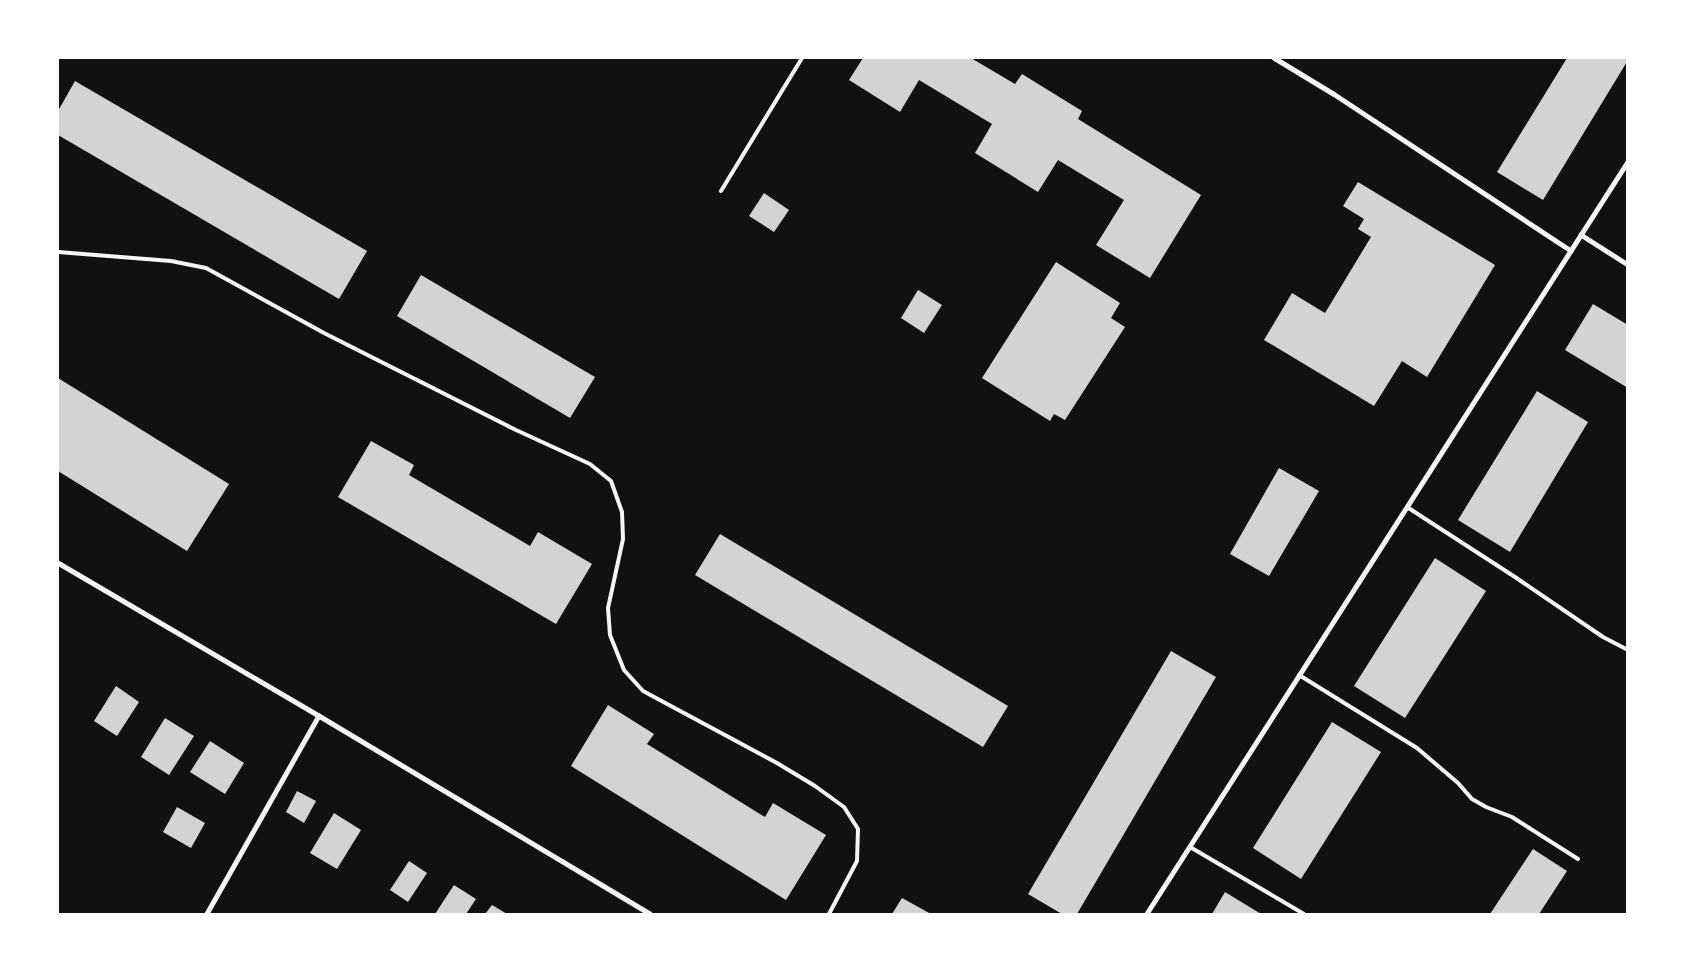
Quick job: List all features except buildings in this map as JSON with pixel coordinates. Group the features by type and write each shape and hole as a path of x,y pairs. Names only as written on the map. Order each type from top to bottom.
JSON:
{"street":[{"path":"1274,58 1336,95 1571,251"},
{"path":"1146,914 1628,162"},
{"path":"1581,235 1628,265"},
{"path":"58,563 319,716 650,914"},
{"path":"207,914 319,716"}],"lane":[{"path":"722,191 802,58"},
{"path":"58,252 171,261 206,268 324,334 516,430 590,464 611,481 622,512 623,539 608,608 610,634 624,670 643,691 777,763 815,786 844,807 858,828 857,861 829,914"},
{"path":"1407,507 1603,637 1628,650"},
{"path":"1299,675 1417,748 1458,783 1472,799 1486,807 1512,817 1578,859"},
{"path":"1190,847 1304,914"}]}
